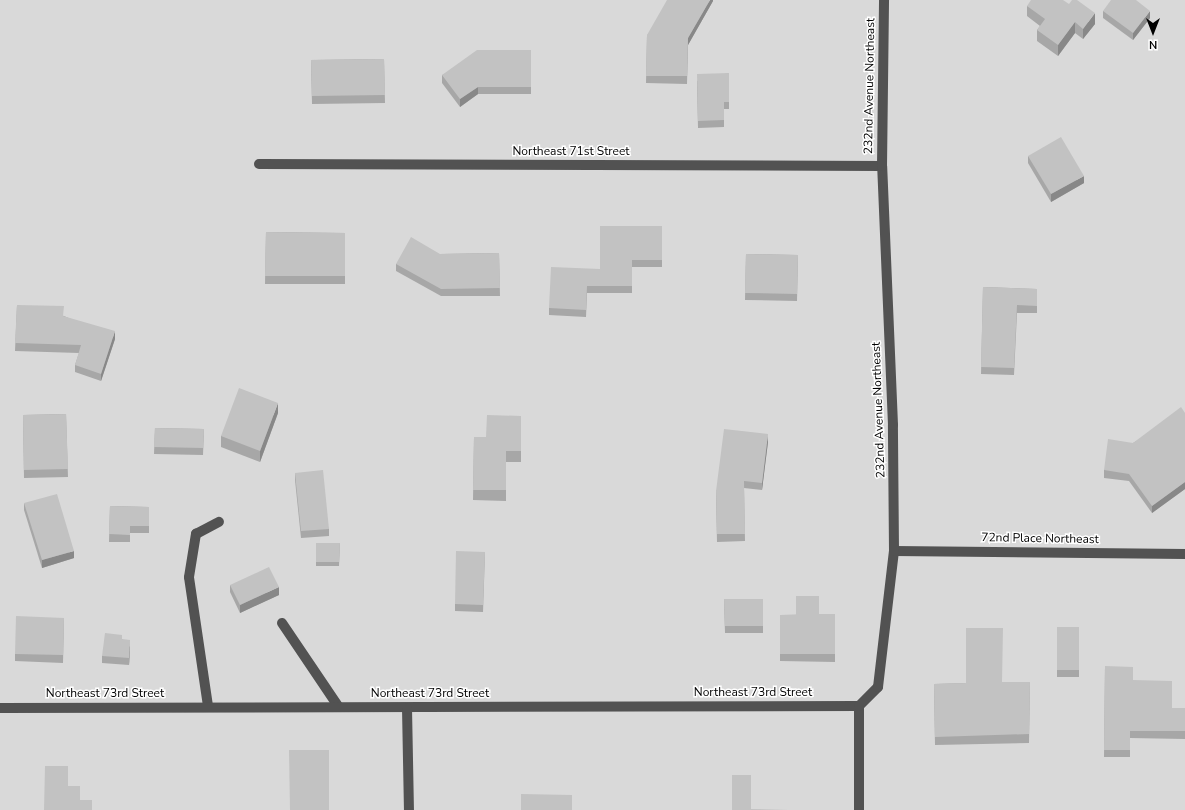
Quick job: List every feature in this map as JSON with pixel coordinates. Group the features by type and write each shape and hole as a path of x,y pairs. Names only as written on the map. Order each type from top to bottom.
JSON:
{"street":[{"name":"232nd Avenue Northeast","path":"859,706 878,687 894,551 893,425 882,166 884,0"},
{"name":"Northeast 71st Street","path":"260,164 882,166"},
{"path":"208,706 189,577 196,534 219,522"},
{"name":"72nd Place Northeast","path":"894,551 1185,554"},
{"path":"282,623 338,706"},
{"name":"Northeast 73rd Street","path":"0,708 208,706 338,706 407,708 859,706"},
{"path":"859,706 859,810"},
{"path":"407,708 408,810"}],"shaded area":[{"path":"0,0 1185,0 1185,810 0,810"}],"building":[{"path":"667,0 710,0 688,38 687,76 646,76 647,35"},
{"path":"1031,0 1063,0 1069,4 1072,0 1077,0 1095,13 1083,29 1075,22 1058,45 1037,30 1045,19 1027,6"},
{"path":"1111,0 1136,0 1150,11 1133,33 1103,11"},
{"path":"477,50 531,50 531,87 478,87 460,99 442,75"},
{"path":"384,59 385,95 312,96 311,60"},
{"path":"729,73 729,102 724,102 724,120 698,121 697,74"},
{"path":"1061,137 1084,176 1051,194 1028,156"},
{"path":"600,226 662,226 662,260 632,260 632,286 587,286 586,310 549,308 551,267 600,269"},
{"path":"266,232 345,233 345,276 265,276"},
{"path":"411,237 440,254 499,253 500,288 441,289 396,264"},
{"path":"746,254 798,255 797,294 745,293"},
{"path":"983,287 1037,289 1037,306 1017,305 1014,368 981,367"},
{"path":"17,305 64,306 63,316 115,331 101,374 75,365 81,345 15,343"},
{"path":"239,388 278,403 260,451 221,436"},
{"path":"1181,407 1185,413 1185,482 1152,506 1129,474 1104,470 1108,439 1133,443"},
{"path":"66,414 68,469 24,470 23,415"},
{"path":"487,415 521,416 521,451 506,451 506,490 473,490 474,437 486,437"},
{"path":"155,428 204,429 203,448 154,447"},
{"path":"724,429 768,434 762,483 744,481 745,534 717,534 716,491"},
{"path":"323,470 329,529 301,531 295,473"},
{"path":"57,494 74,551 42,560 24,503"},
{"path":"110,506 149,507 149,526 130,526 130,535 109,534"},
{"path":"316,543 340,543 339,562 316,562"},
{"path":"456,551 485,552 483,605 455,604"},
{"path":"269,567 279,587 240,605 230,585"},
{"path":"796,596 819,596 819,614 835,614 835,654 780,654 780,615 796,615"},
{"path":"724,599 763,599 763,626 725,626"},
{"path":"16,616 64,618 63,655 15,654"},
{"path":"1057,627 1079,627 1079,670 1057,670"},
{"path":"966,628 1003,628 1002,682 1030,682 1029,734 935,737 934,684 966,683"},
{"path":"105,633 122,635 122,639 130,640 129,658 102,656"},
{"path":"1105,666 1133,667 1133,680 1172,681 1172,708 1185,708 1185,731 1130,731 1130,750 1104,750"},
{"path":"289,750 329,750 329,810 290,810"},
{"path":"45,766 68,766 68,786 80,786 80,800 92,800 92,810 44,810"},
{"path":"732,775 751,775 751,809 788,810 732,810"},
{"path":"521,794 572,795 572,810 521,810"}]}
